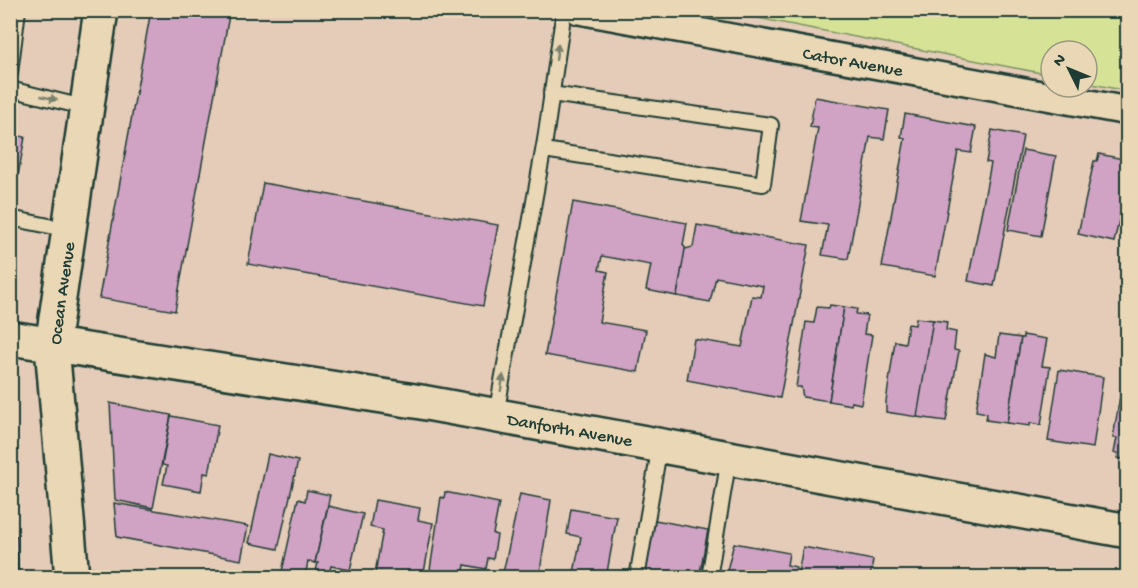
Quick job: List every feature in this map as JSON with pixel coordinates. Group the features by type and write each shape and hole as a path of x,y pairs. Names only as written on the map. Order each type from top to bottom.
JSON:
{"street":[{"name":"Ocean Avenue","path":"72,575 52,346 101,10"},
{"name":"Cator Avenue","path":"579,10 1128,111"},
{"name":"Danforth Avenue","path":"10,338 496,416 1128,531"}],"lane":[{"path":"10,73 18,10"},
{"path":"496,416 544,150 564,10"},
{"path":"10,89 87,108"},
{"path":"544,150 763,184 771,125 551,94"},
{"path":"10,218 69,230"},
{"path":"637,578 660,445"},
{"path":"709,578 729,458"},
{"path":"72,575 108,578"}],"green space":[{"path":"722,11 1127,11 1127,91 1099,85 1099,39 1039,39 1039,73"}],"building":[{"path":"151,10 230,10 175,311 99,298"},
{"path":"815,97 889,110 884,139 870,137 848,259 822,255 828,225 801,221 818,128 810,127"},
{"path":"905,114 976,127 971,153 958,151 935,276 882,267 905,138 901,137"},
{"path":"992,130 1023,136 994,286 968,281 991,163 986,162"},
{"path":"10,134 25,137 13,203 10,203"},
{"path":"1023,150 1056,156 1041,236 1008,230"},
{"path":"1099,154 1128,160 1128,182 1114,242 1078,234 1094,161 1097,161"},
{"path":"263,183 498,225 483,306 248,264"},
{"path":"573,202 687,223 683,245 686,249 677,296 646,290 651,265 602,256 599,270 608,272 599,322 646,330 638,372 545,355"},
{"path":"697,225 809,245 780,398 687,380 694,339 742,347 752,296 761,297 763,286 716,277 710,302 677,296 685,249 693,247"},
{"path":"830,305 844,307 829,401 803,397 801,387 796,387 806,322 814,323 817,307 829,308"},
{"path":"844,307 857,309 856,314 867,315 864,334 872,335 861,404 852,402 851,405 829,401"},
{"path":"916,318 933,320 918,417 886,412 895,341 905,343 908,324 915,325"},
{"path":"933,320 947,322 946,330 956,332 954,350 959,351 946,421 917,417"},
{"path":"999,335 1021,338 1007,423 986,420 987,413 976,411 985,354 996,357"},
{"path":"1023,335 1047,339 1042,366 1050,367 1041,425 1007,423"},
{"path":"1059,370 1103,377 1093,448 1048,441"},
{"path":"1122,384 1128,385 1128,460 1117,458 1118,453 1114,453 1117,438 1113,438"},
{"path":"110,403 171,415 153,508 115,500"},
{"path":"171,416 218,425 209,474 204,473 201,491 163,484 167,466 162,465"},
{"path":"268,454 298,461 278,549 249,543"},
{"path":"307,490 330,495 315,563 308,561 305,578 281,576 298,499 305,501"},
{"path":"445,492 499,503 493,534 497,535 493,559 488,558 486,569 465,565 463,576 430,570 441,497 444,498"},
{"path":"520,494 551,500 539,578 502,578"},
{"path":"375,500 420,508 418,520 433,523 423,578 390,578 375,573 383,530 370,527"},
{"path":"114,503 248,526 241,560 117,537"},
{"path":"328,506 363,514 350,570 331,566 329,574 316,571 318,563 315,563"},
{"path":"571,509 617,517 606,578 573,578 581,537 567,534"},
{"path":"655,520 708,530 699,578 644,578"},
{"path":"10,535 17,536 18,570 10,568"},
{"path":"734,543 789,553 787,565 796,567 794,578 725,578"},
{"path":"803,547 873,560 870,578 797,578"}]}
